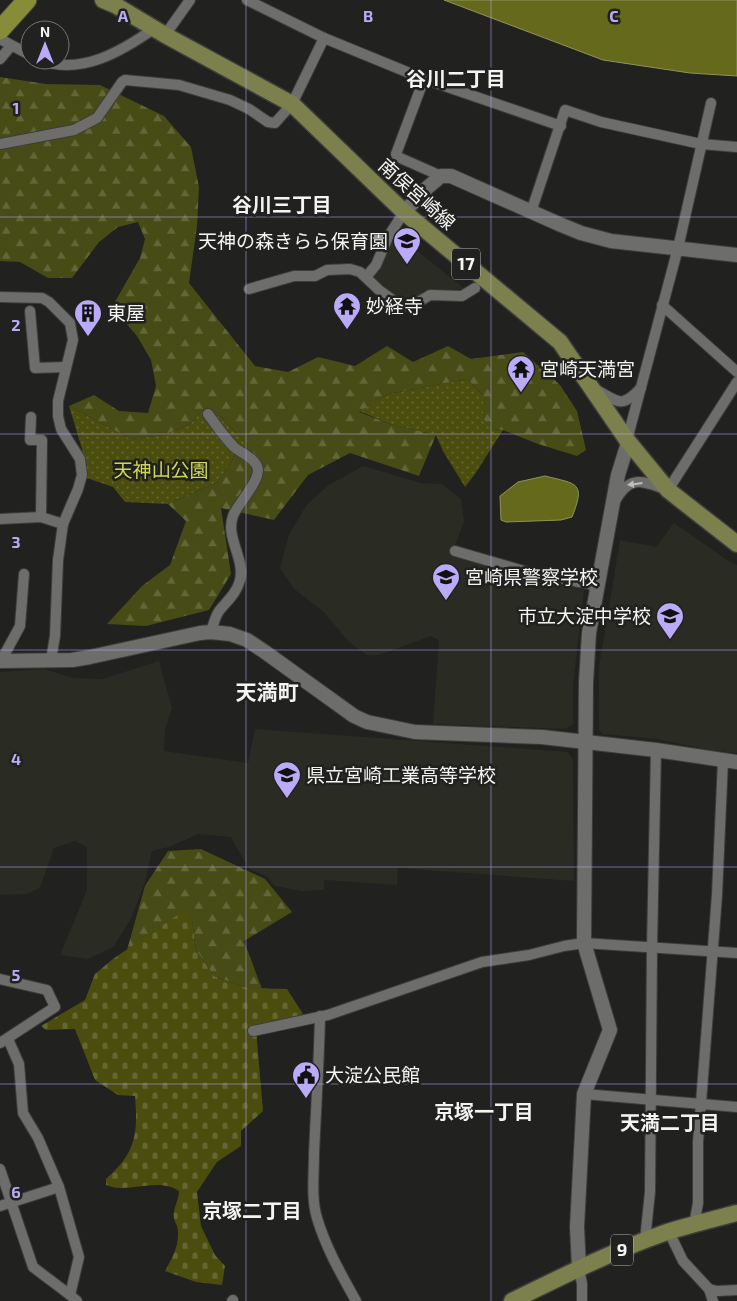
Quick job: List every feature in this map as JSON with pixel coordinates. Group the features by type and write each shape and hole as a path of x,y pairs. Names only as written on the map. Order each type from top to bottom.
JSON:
{"highway":[{"path":"0,13 12,0"},
{"path":"0,30 27,0"}],"main road":[{"name":"南俣宮崎線","path":"110,2 160,32 292,104 404,212 560,342 627,440 668,490 737,544"},
{"name":"9","path":"512,1301 579,1268 645,1240 737,1213"}],"street":[{"path":"70,64 80,65 94,62 160,32 190,0"},
{"path":"247,0 324,38 424,79 561,126"},
{"path":"0,144 74,130 97,118 125,80 179,85 230,100 249,109 268,122 275,123 292,104 324,38"},
{"path":"0,39 20,50"},
{"path":"0,59 11,46"},
{"path":"424,79 396,154 398,157 441,176 451,176 581,233 611,242 737,255"},
{"path":"582,1301 578,1227 584,1094 610,1030 584,943 585,743 589,632 618,475 678,248 712,103"},
{"path":"530,212 565,110 602,122 701,144 737,146"},
{"path":"366,278 376,265 388,237 404,212 441,176"},
{"path":"249,289 294,276 315,276 327,270 350,269 360,272 397,303 405,306 415,304 430,294 462,296 475,288"},
{"path":"0,297 42,298 49,302 70,323 73,340 58,401 58,416 61,429 80,459 82,475 78,489 62,524 51,660"},
{"path":"662,304 737,372"},
{"path":"30,311 35,368 66,368"},
{"path":"612,505 621,490 628,484 635,482 668,490 737,382"},
{"path":"592,387 616,402 626,402 642,388"},
{"path":"208,414 224,436 256,465 258,471 256,480 233,514 231,522 231,531 241,563 240,580 236,592 218,612 211,632"},
{"path":"31,417 30,440 42,440 42,517"},
{"path":"0,518 42,517 62,524"},
{"path":"455,551 524,571 598,586"},
{"path":"0,661 20,626 24,574"},
{"path":"0,661 90,657 183,636 211,632 230,634 247,640 266,652 354,716 367,722 415,732 542,737 656,750 730,761 700,1104 698,1203 694,1225"},
{"path":"645,1240 650,1192 656,750"},
{"path":"253,1031 328,1015 482,962 529,955 564,946 584,943 737,953"},
{"path":"0,979 47,990 55,1007 4,1041 18,1064 23,1113 38,1138 59,1187 79,1257 73,1298 33,1267 0,1169"},
{"path":"320,1016 313,1196 317,1218 334,1261 356,1301"},
{"path":"584,1094 650,1098 737,1107"},
{"path":"0,1206 59,1187"},
{"path":"669,1232 683,1261 709,1289 714,1301"},
{"path":"709,1289 717,1291 737,1290"}],"shaded area":[{"path":"444,0 737,0 737,76 690,73 603,60"},
{"name":"天神の森きらら保育園","path":"395,233 465,289 423,291 416,299 409,302 402,301 371,276 387,255"},
{"name":"宮崎県警察学校","path":"363,466 421,483 442,484 461,499 464,522 451,555 513,574 584,590 573,686 573,724 566,729 433,724 439,640 431,636 379,655 367,655 349,642 324,612 294,589 280,568 289,535 306,506 327,486"},
{"path":"545,476 576,486 578,497 572,517 561,520 506,522 501,520 500,496 518,482"},
{"name":"市立大淀中学校","path":"674,523 737,565 737,753 710,750 656,739 603,734 599,730 599,667 620,540 656,547"},
{"name":"県立宮崎工業高等学校","path":"159,661 172,708 165,729 164,751 248,763 255,729 568,752 573,760 574,881 398,868 397,885 324,880 324,890 302,891 275,886 266,876 249,869 231,837 198,834 169,847 152,851 145,882 131,919 113,947 88,959 60,955 87,890 87,847 75,841 54,848 40,888 27,894 0,895 0,672 44,669 73,678 102,679"}],"green space":[{"path":"0,77 46,84 100,85 164,116 191,147 199,187 197,226 189,283 255,366 288,372 318,357 355,366 387,346 413,362 448,346 471,359 523,352 560,385 577,411 586,450 577,456 538,444 503,430 492,429 483,418 483,395 467,379 388,394 359,412 390,424 436,435 419,476 350,453 308,475 274,520 221,508 231,574 209,610 146,626 107,624 142,586 170,565 186,521 168,504 218,482 234,457 248,446 221,417 203,410 190,424 164,435 131,439 69,406 94,395 119,411 148,413 156,386 151,360 137,336 112,307 140,258 145,239 138,222 118,227 99,242 72,278 48,278 20,262 0,261"},
{"path":"467,379 483,395 492,429 503,430 465,487 443,451 436,435 390,424 359,411 388,394"},
{"name":"天神山公園","path":"69,406 131,439 164,435 190,424 203,410 221,417 248,446 234,457 218,482 168,504 125,502 113,487 87,478 82,449"},
{"path":"201,849 265,879 292,912 244,941 262,989 247,988 214,976 196,950 192,921 143,940 127,950 145,886 168,851"},
{"path":"185,910 192,920 196,950 214,976 247,988 287,989 303,1014 256,1029 263,1111 241,1131 241,1146 217,1162 197,1192 201,1226 215,1255 225,1266 222,1285 196,1282 165,1271 177,1244 178,1232 174,1215 179,1191 172,1187 157,1185 119,1188 106,1185 106,1179 124,1160 133,1142 136,1121 135,1096 118,1095 95,1080 75,1029 46,1030 41,1026 85,1000 95,974 113,959"}],"place":[{"name":"天神の森きらら保育園","path":"407,265"},
{"name":"妙経寺","path":"347,330"},
{"name":"東屋","path":"88,337"},
{"name":"宮崎天満宮","path":"521,393"},
{"name":"宮崎県警察学校","path":"446,601"},
{"name":"市立大淀中学校","path":"670,640"},
{"name":"県立宮崎工業高等学校","path":"287,799"},
{"name":"大淀公民館","path":"306,1099"}],"district":[{"name":"谷川二丁目","path":"456,79"},
{"name":"谷川三丁目","path":"282,205"},
{"name":"天満町","path":"267,693"},
{"name":"京塚一丁目","path":"484,1112"},
{"name":"天満二丁目","path":"670,1123"},
{"name":"京塚二丁目","path":"252,1211"}]}
